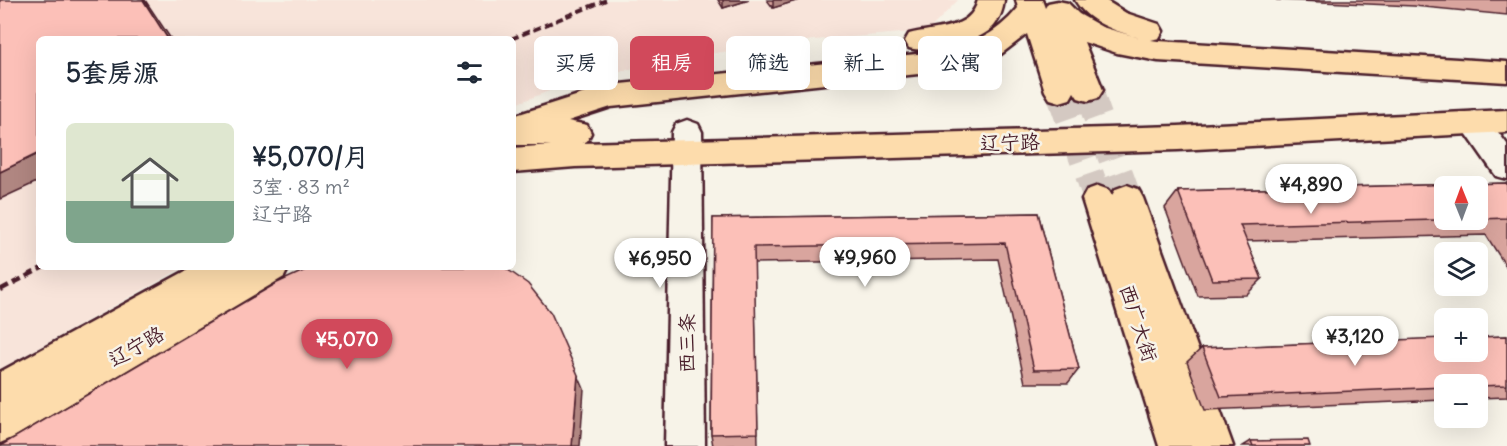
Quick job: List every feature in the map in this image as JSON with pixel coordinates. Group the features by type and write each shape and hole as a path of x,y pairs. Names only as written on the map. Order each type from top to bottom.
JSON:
{"main road":[{"path":"516,127 610,96 645,77 681,67 934,39 964,32 985,20 991,9 991,0"},
{"path":"1088,0 1100,11 1119,21 1149,32 1507,51"},
{"path":"610,96 937,62 979,53 996,46 1043,5"},
{"path":"1043,5 1072,25 1128,47 1158,51 1507,72"},
{"path":"1043,5 1088,90"},
{"path":"1043,5 1060,91"},
{"name":"辽宁路","path":"516,159 686,141 1264,122 1507,102"},
{"name":"辽宁路","path":"516,133 686,141 1178,138 1507,121"},
{"name":"西广大街","path":"1179,446 1113,199 1213,446"},
{"name":"辽宁路","path":"0,392 219,270"},
{"name":"辽宁路","path":"0,424 267,270"}],"street":[{"path":"1474,123 1507,167"},
{"name":"西三条","path":"685,446 686,141"}],"shaded area":[{"path":"0,0 958,0 928,31 865,36 822,36 822,39 810,41 810,36 726,36 726,52 714,53 714,36 630,36 630,69 618,72 618,36 534,36 534,90 552,90 516,104 516,36 36,36 36,270 179,270 0,369"}],"building":[{"path":"0,0 143,0 166,36 36,36 36,154 0,172"},
{"path":"1488,183 1507,183 1507,218 1488,219"},
{"path":"1434,185 1434,220 1240,225 1262,279 1212,280 1178,191"},
{"path":"1038,213 1079,369 1034,370 1005,243 754,247 758,433 711,434 713,218"},
{"path":"305,270 508,270 528,284 551,313 578,375 572,446 0,446 277,283"},
{"path":"1507,336 1507,385 1488,386 1488,374 1434,374 1434,387 1221,397 1202,348 1434,338 1434,362 1488,362 1488,337"},
{"path":"1308,440 1310,446 1253,446 1251,441"}],"tunnel":[{"path":"1088,90 1127,198"},
{"path":"1060,91 1098,199"}],"railway":[{"path":"516,37 606,0"},
{"path":"0,290 38,270"}]}
